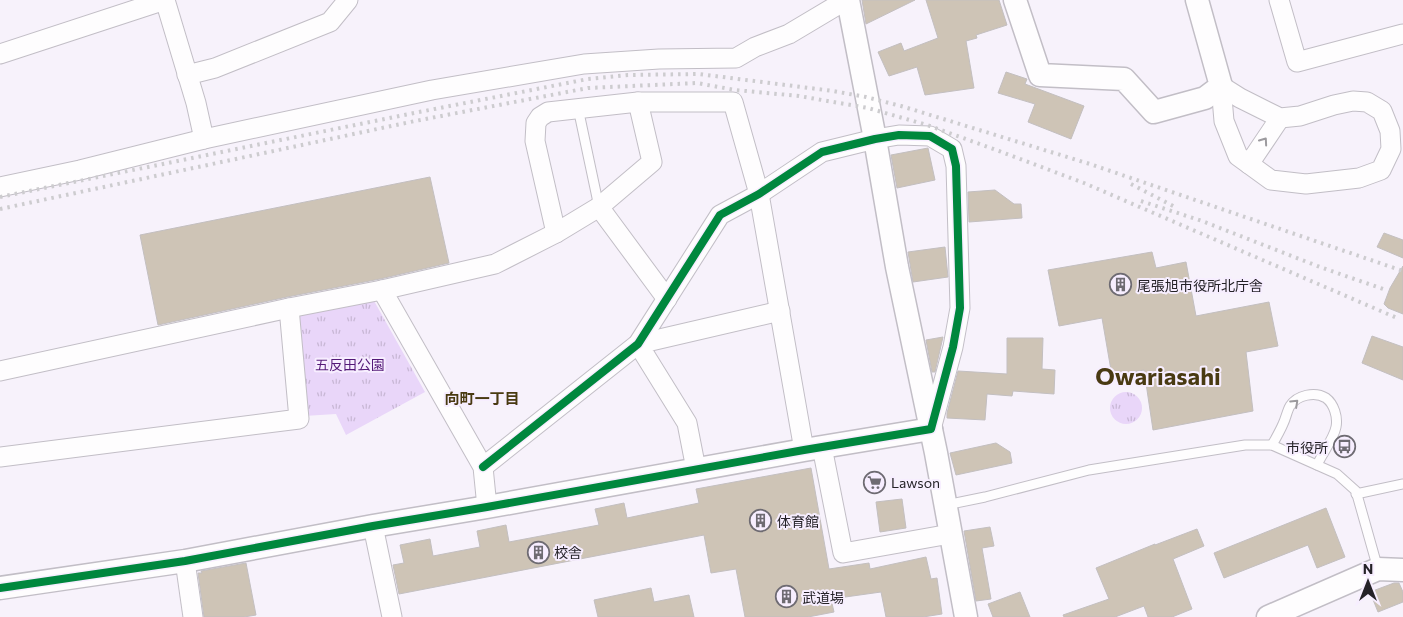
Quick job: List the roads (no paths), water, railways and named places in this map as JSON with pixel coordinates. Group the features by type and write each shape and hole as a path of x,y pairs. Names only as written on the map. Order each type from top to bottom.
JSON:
{"street":[{"path":"0,54 165,0 196,103 204,139"},
{"path":"187,75 215,68 330,22 348,0"},
{"path":"0,187 80,170 204,139 432,90 584,64 659,59 736,58 755,47 788,34 847,0 868,108 876,139 897,267 931,429 966,617"},
{"path":"1015,0 1040,75 1124,79 1154,112 1205,98 1221,86"},
{"path":"1197,0 1221,86 1224,121 1238,156 1248,164 1271,180 1306,184 1358,178 1381,170 1391,149 1390,131 1382,111 1367,102 1353,101 1300,116 1280,118 1221,86"},
{"path":"1279,0 1297,62 1403,34"},
{"path":"0,371 289,308 382,290 495,264 556,233 599,207 652,162 638,102"},
{"path":"556,233 535,141 536,123 540,117 548,112 638,102 733,102 759,194 780,311 813,448 843,553 950,534"},
{"path":"1248,164 1280,118"},
{"path":"482,467 638,344 720,215 759,194 822,152 898,135 930,136 952,149 956,166 960,308 953,347 931,429"},
{"path":"599,207 667,298"},
{"path":"382,290 482,467 487,507"},
{"path":"0,457 299,419 289,308"},
{"path":"638,344 780,311"},
{"path":"638,344 687,422 696,469"},
{"path":"0,588 184,561 813,448 931,429"},
{"path":"373,526 392,617 386,617"},
{"path":"184,561 193,617"},
{"path":"1268,617 1378,569 1403,570"}],"lane":[{"path":"578,108 599,207"},
{"path":"1272,445 1284,423 1290,406 1298,398 1306,395 1326,398 1333,407 1336,416 1336,426 1317,466"},
{"path":"945,505 985,497 1089,470 1245,445 1272,445 1337,474 1356,492 1378,569"},
{"path":"1356,494 1403,484"}],"railway":[{"path":"0,197 588,79 628,75 699,74 833,91 901,106 1090,164 1403,271"},
{"path":"0,209 415,121 588,88 697,83 735,90 799,96 868,108 927,125 1084,183 1397,318"},
{"path":"1131,184 1175,207"},
{"path":"1141,201 1202,221 1320,267 1386,290"}],"place":[{"name":"尾張旭市役所北庁舎","path":"1121,285"},
{"name":"市役所","path":"1344,447"},
{"name":"Lawson","path":"875,482"},
{"name":"体育館","path":"761,521"},
{"name":"校舎","path":"538,552"},
{"name":"武道場","path":"786,597"}],"district":[{"name":"Owariasahi","path":"1158,375"},
{"name":"向町一丁目","path":"482,398"}],"park label":[{"name":"五反田公園","path":"350,364"}]}
